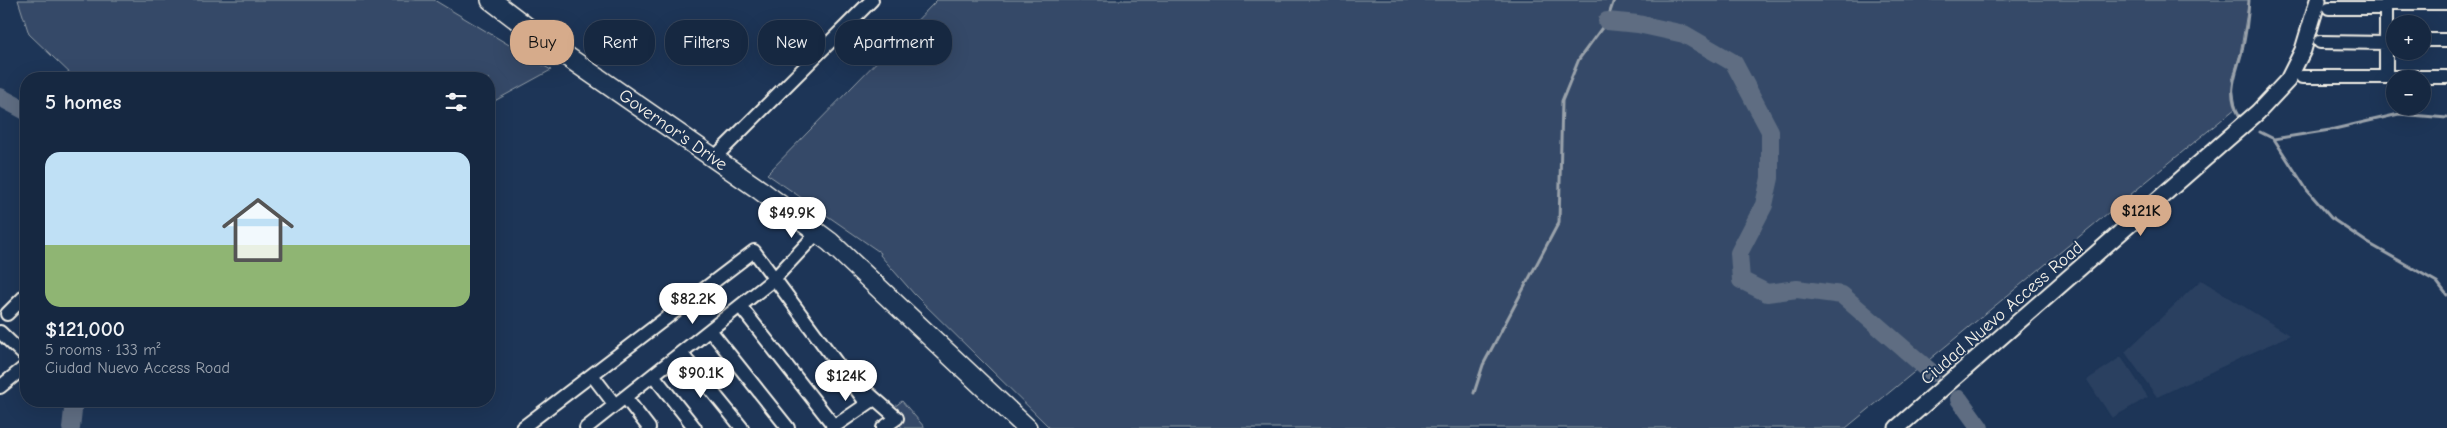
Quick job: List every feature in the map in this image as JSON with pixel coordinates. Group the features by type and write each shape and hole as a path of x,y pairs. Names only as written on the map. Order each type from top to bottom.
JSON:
{"main road":[{"name":"Governor's Drive","path":"491,0 549,44 714,158 817,233 869,277 1027,428"}],"street":[{"path":"714,158 872,0"},
{"path":"2323,4 2447,3"},
{"name":"Ciudad Nuevo Access Road","path":"1897,428 2258,112 2288,80 2323,4"},
{"path":"2431,40 2447,40"},
{"path":"2320,42 2386,41"},
{"path":"2302,77 2386,77"},
{"path":"2431,77 2447,77"},
{"path":"586,428 600,424 620,401 774,279 817,233"},
{"path":"522,428 754,251 841,369 871,401 897,418 882,428"},
{"path":"7,314 20,302"},
{"path":"740,306 833,427 871,401"},
{"path":"710,330 788,428"},
{"path":"0,332 20,351"},
{"path":"681,353 742,428"},
{"path":"0,387 20,371"},
{"path":"592,375 649,428"},
{"path":"653,375 696,428"}],"shaded area":[{"path":"18,0 434,0 510,45 510,65 543,65 551,70 495,101 495,72 69,72 29,34"},
{"path":"937,0 2249,0 2240,54 2232,80 2236,108 1846,428 1050,428 914,294 880,255 881,253 767,174 873,65 952,65 952,20 917,20"},
{"path":"2201,280 2290,335 2157,397 2125,352"},
{"path":"2121,357 2148,397 2112,418 2087,380"},
{"path":"902,401 925,428 902,428 899,423 905,419 894,407"}],"waterway":[{"path":"1474,393 1483,365 1559,222 1562,101 1579,59 1607,21 1614,0"},
{"path":"2239,115 2233,99 2233,83 2245,38 2249,0"},
{"path":"1607,21 1638,24 1684,34 1734,63 1770,131 1770,178 1764,205 1739,253 1741,280 1767,293 1797,289 1842,295 1932,373"},
{"path":"0,97 20,108"},
{"path":"2274,139 2330,130 2399,114 2447,118"},
{"path":"2260,132 2274,139 2307,190 2331,218 2368,243 2437,282 2447,295"},
{"path":"1959,399 1980,428"},
{"path":"71,428 73,407"}]}
